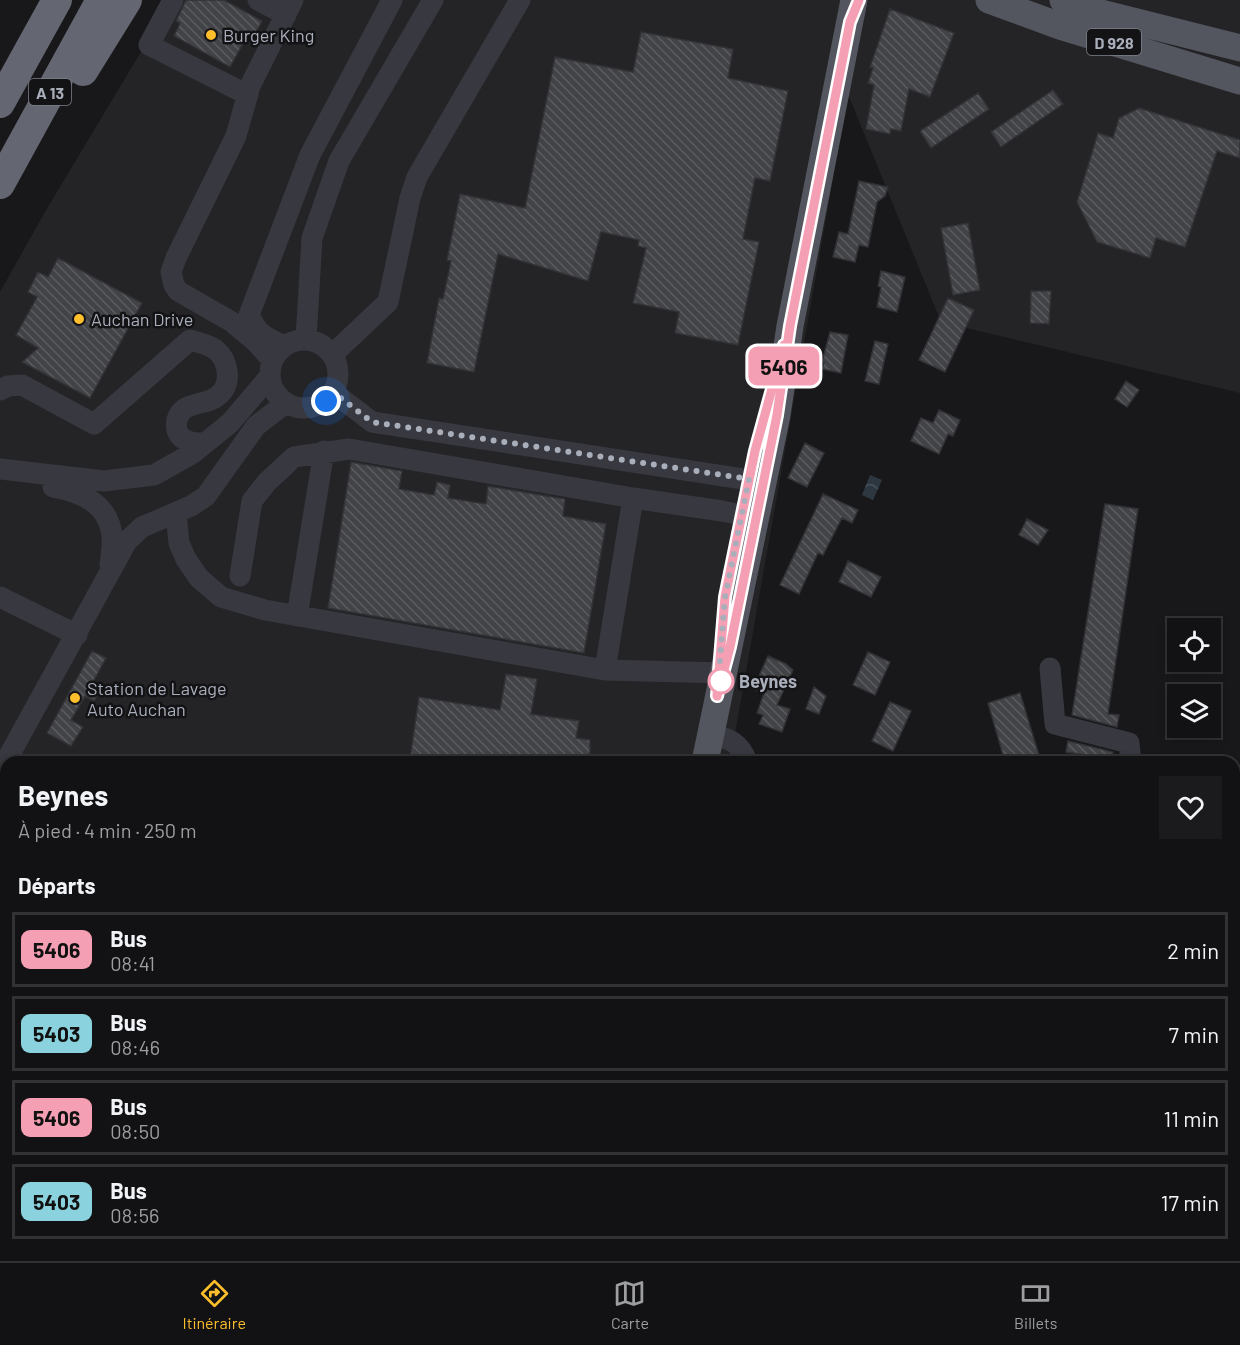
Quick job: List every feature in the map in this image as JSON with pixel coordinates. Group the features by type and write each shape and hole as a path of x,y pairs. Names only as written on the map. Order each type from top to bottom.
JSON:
{"highway":[{"path":"0,82 6,60 36,0"},
{"name":"A 13","path":"0,103 57,0"},
{"name":"A 13","path":"0,184 101,0"},
{"path":"44,103 83,72 127,0"}],"main road":[{"name":"D 928","path":"989,0 1060,26 1240,81"},
{"name":"D 928","path":"1063,0 1101,13 1240,48"},
{"path":"706,756 720,680 725,597 748,522 855,7"}],"street":[{"path":"173,0 149,45 248,95"},
{"path":"0,469 104,481 154,475 193,453 230,423 276,361 294,340 316,341 326,346 333,354 338,367 338,380 333,392 326,401 317,406 306,408 286,403 272,387 276,361 261,335 241,319 178,291 171,272 194,218 236,136 248,95 290,7 258,0"},
{"path":"241,319 310,155 392,0"},
{"path":"306,339 312,238 339,161 433,0"},
{"path":"333,354 388,302 410,198 417,177 520,0"},
{"path":"0,390 8,386 22,385 94,424 190,340 216,349 226,365 228,375 227,384 220,394 187,407 177,419 179,435 183,439 204,443"},
{"path":"333,392 372,422 756,481"},
{"path":"6,750 76,635 128,541 142,528 206,496 256,426 286,403"},
{"path":"240,576 252,501 267,482 294,457 324,451 349,449 633,498 748,522"},
{"path":"297,616 324,451"},
{"path":"25,473 47,486 82,494 95,502 111,529 113,540 109,578"},
{"path":"605,670 633,498"},
{"path":"176,513 179,543 186,559 199,578 221,597 265,610 605,670 720,680"},
{"path":"0,597 76,635"},
{"path":"1050,668 1055,724 1129,743 1130,756"},
{"path":"710,734 738,744 745,756"}],"shaded area":[{"path":"172,0 1240,0 1240,393 941,322 848,94 731,756 0,756 0,292 45,212"}],"water":[{"path":"870,475 882,480 873,500 862,495"}],"building":[{"name":"Burger King","path":"186,0 224,0 262,21 254,36 249,33 230,67 174,36 180,23 176,21"},
{"path":"890,9 954,33 930,97 909,89 901,131 891,129 890,134 866,129 874,85 868,83 873,68 870,67"},
{"path":"641,32 733,49 728,78 788,91 770,181 755,178 743,239 759,242 738,345 675,333 679,312 633,303 646,248 638,246 639,240 601,232 588,281 498,254 474,372 427,363 439,298 443,299 451,261 447,260 460,194 525,208 555,57 633,72"},
{"path":"1053,90 1063,104 1001,147 991,132"},
{"path":"978,93 989,109 931,148 920,131"},
{"path":"1139,108 1240,140 1240,158 1217,151 1185,247 1156,238 1150,258 1097,242 1077,202 1098,133 1113,138 1119,118"},
{"path":"859,181 888,187 885,196 877,202 868,247 859,245 855,262 833,257 839,232 848,234"},
{"path":"968,223 980,290 953,295 941,228"},
{"name":"Auchan Drive","path":"58,258 142,303 90,398 22,362 38,348 16,335 37,297 28,292 38,272 48,277"},
{"path":"881,271 905,277 897,312 877,307"},
{"path":"1031,291 1051,291 1049,324 1030,323"},
{"path":"948,298 974,310 945,372 919,360"},
{"path":"830,332 848,335 841,373 822,369"},
{"path":"875,341 888,344 879,384 865,381"},
{"path":"1126,381 1139,390 1127,407 1115,399"},
{"path":"939,410 960,420 953,436 948,434 939,454 911,441 921,418 933,423"},
{"path":"805,443 824,453 807,487 788,478"},
{"path":"351,462 402,471 399,489 434,495 437,482 450,485 448,498 486,504 488,486 565,499 563,516 606,524 584,653 328,608"},
{"path":"823,494 858,510 852,523 842,518 823,555 818,553 799,594 780,585"},
{"path":"1105,504 1138,509 1108,714 1119,715 1117,727 1072,715"},
{"path":"1027,519 1048,530 1038,545 1019,535"},
{"path":"848,561 881,577 871,597 839,582"},
{"name":"Station de Lavage Auto Auchan","path":"92,651 106,658 93,682 102,688 94,701 85,696 71,720 83,727 71,746 47,733"},
{"path":"868,652 890,662 875,695 853,685"},
{"path":"768,656 786,664 793,670 777,705 790,709 782,732 759,724 763,715 757,713 764,693 753,689"},
{"path":"506,674 537,679 531,714 579,721 576,738 590,740 590,756 410,756 419,697 500,710"},
{"path":"814,687 826,696 819,714 806,709"},
{"path":"1020,693 1039,756 1003,756 988,703"},
{"path":"890,702 911,711 893,751 872,741"},
{"path":"1068,741 1113,752 1112,756 1092,756 1066,752"}],"bus line":[{"name":"5406","path":"784,345 755,451 725,597 717,696 730,647 777,415 790,326 850,22 859,0"}],"place":[{"name":"Burger King","path":"211,35"},
{"name":"Auchan Drive","path":"79,319"},
{"name":"Beynes","path":"721,681"},
{"name":"Station de Lavage Auto Auchan","path":"75,698"}],"route":[{"path":"326,401 333,392 372,422 749,479 725,597 719,672 723,673 721,681"}]}
